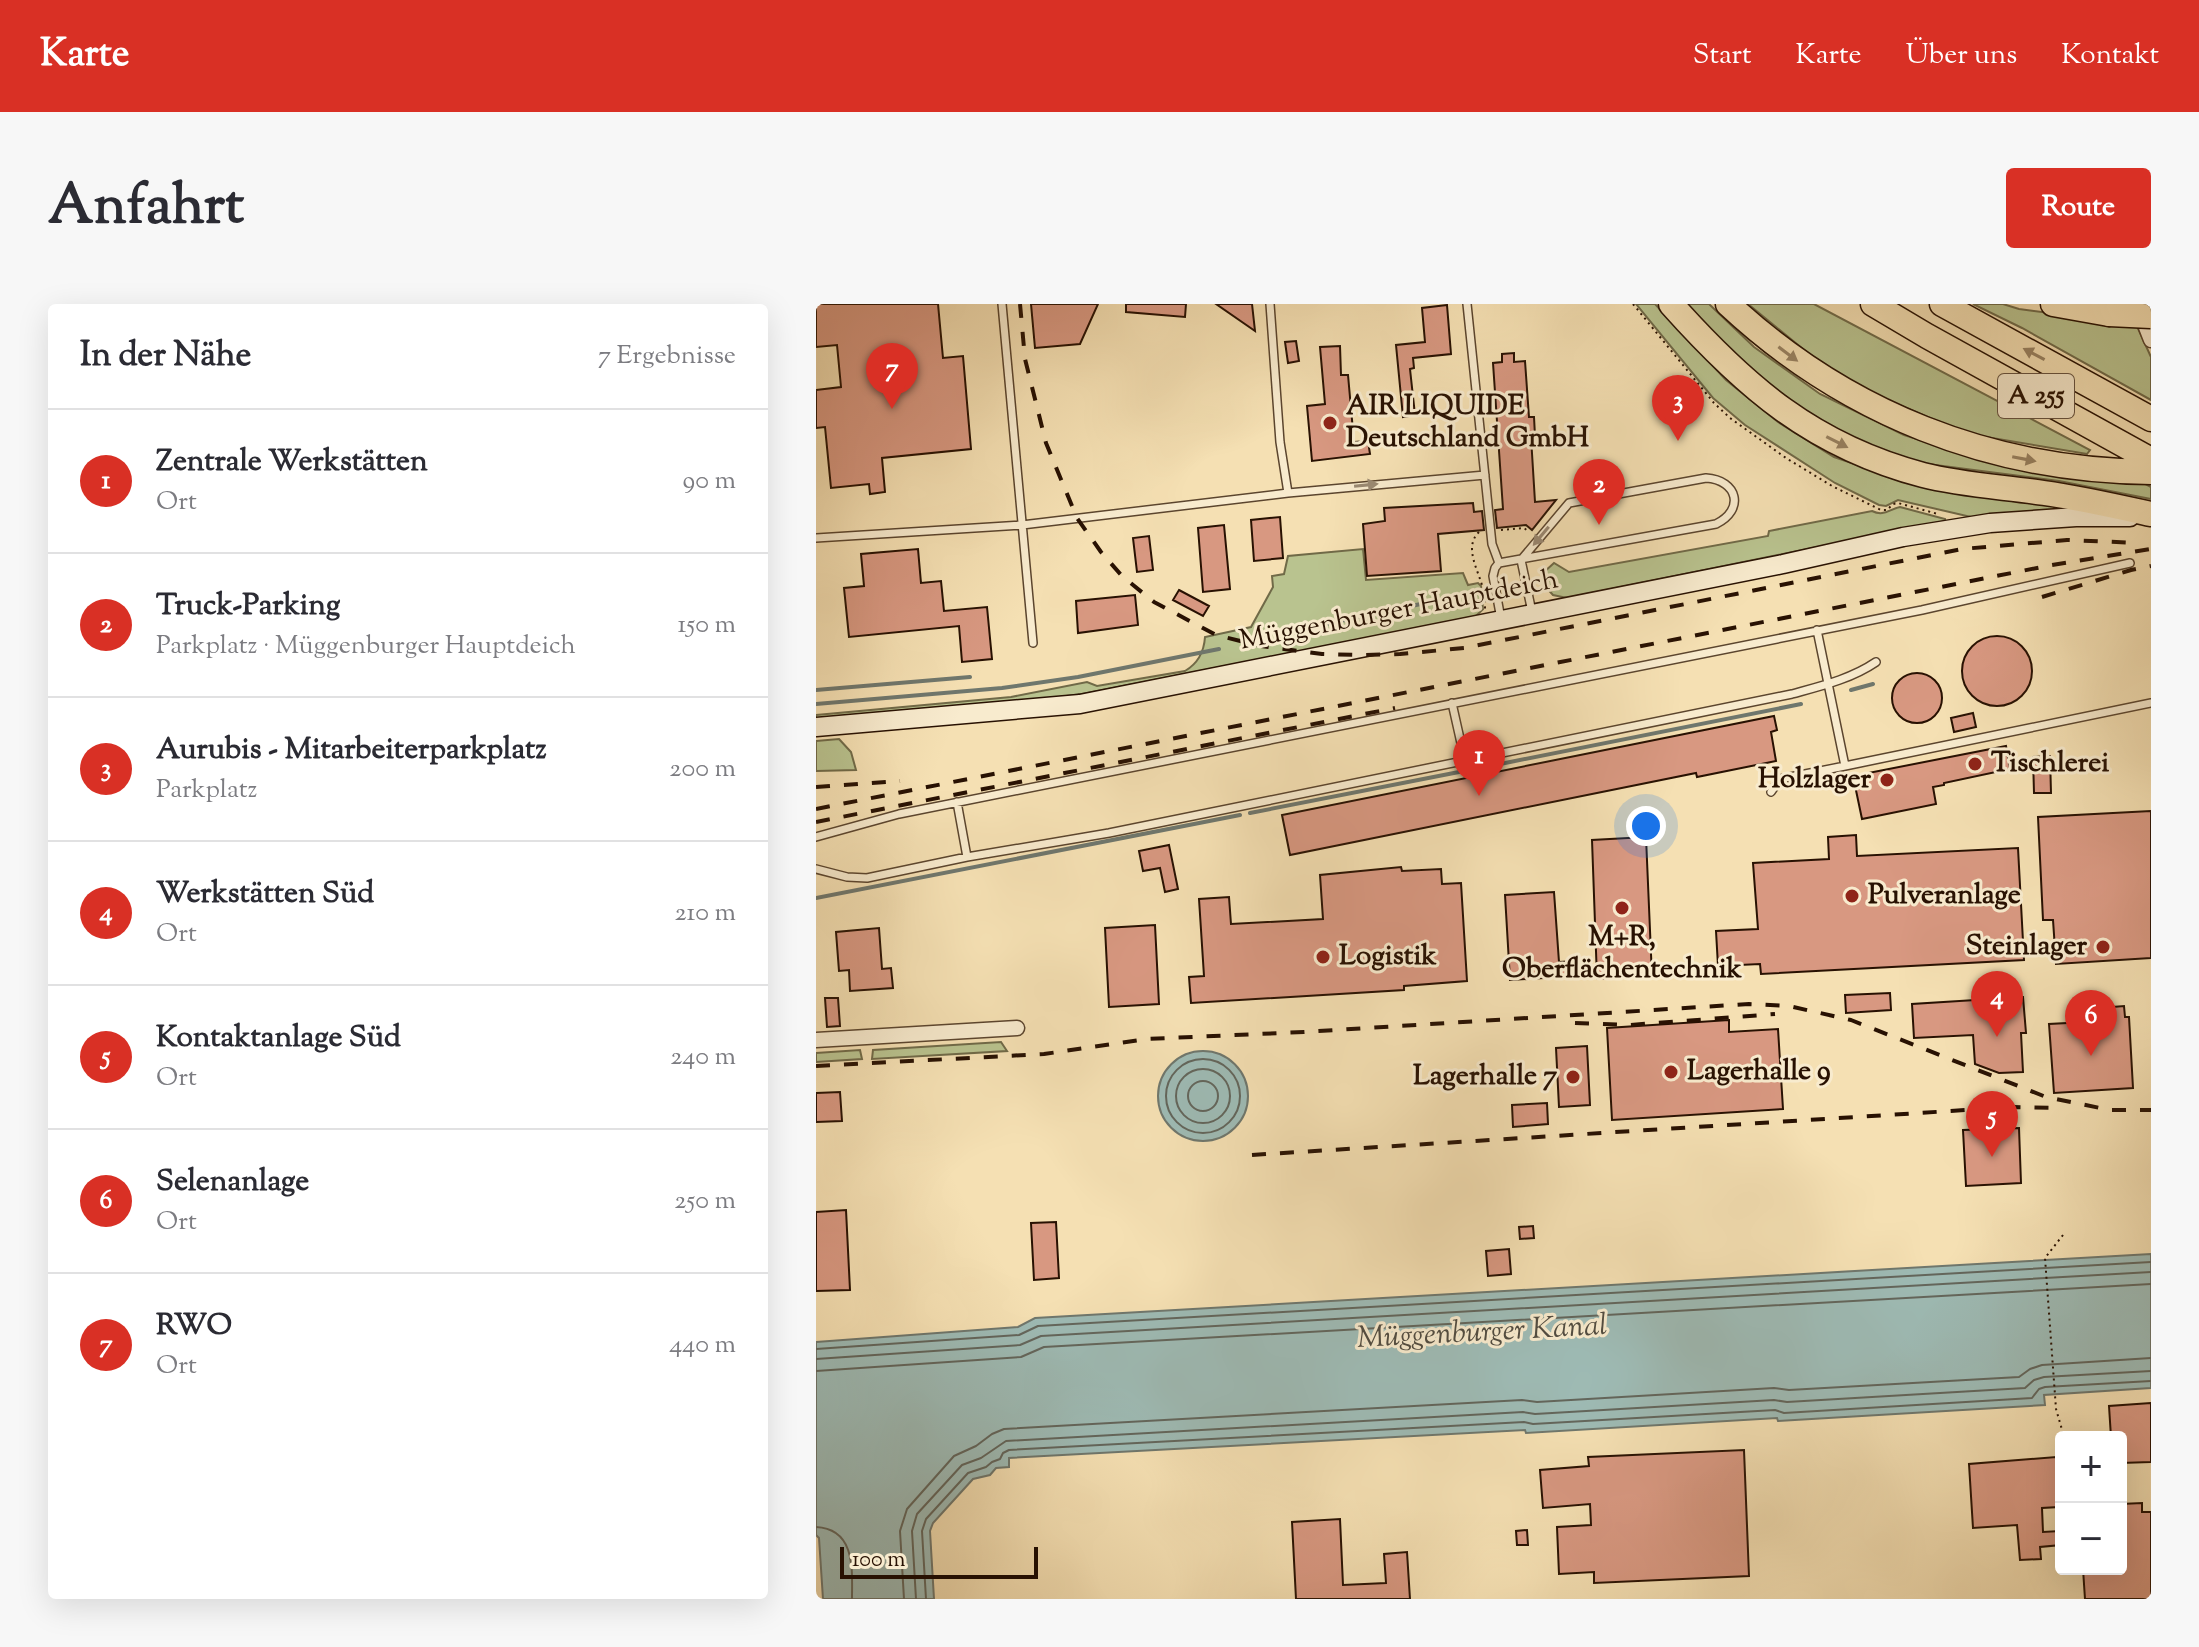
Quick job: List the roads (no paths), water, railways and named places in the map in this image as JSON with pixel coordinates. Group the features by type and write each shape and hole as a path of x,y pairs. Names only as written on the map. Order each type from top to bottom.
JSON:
{"highway":[{"path":"1671,304 1760,394 1787,414 1850,449 1924,475 2082,499 2151,515"},
{"path":"1728,304 1808,369 1869,405 1945,437 2025,460 2081,468 2149,463"},
{"path":"1852,304 1927,336"},
{"name":"A 255","path":"1873,304 2149,463"},
{"name":"A 255","path":"1942,304 2151,419"},
{"path":"2053,304 2109,314 2151,316"}],"street":[{"path":"2137,304 2151,340"},
{"name":"Müggenburger Hauptdeich","path":"816,727 1080,704 1783,564 1903,537 1990,523 2151,515"},
{"path":"816,1040 1017,1028"}],"lane":[{"path":"1002,304 1033,643"},
{"path":"1270,304 1280,442 1288,493"},
{"path":"1467,304 1492,544 1499,563"},
{"path":"816,538 1022,525 1288,493 1485,475"},
{"path":"1494,621 1493,576 1499,563 1521,560 1716,524 1732,512 1735,503 1733,493 1728,485 1718,479 1706,478 1569,503 1521,560"},
{"path":"1521,560 1532,613"},
{"path":"816,837 899,814 1969,600 2130,563"},
{"path":"1817,630 1845,766"},
{"path":"816,869 847,877 867,878 1125,830 1792,694 1828,684 1876,662"},
{"path":"1452,703 1465,761"},
{"path":"1771,792 1780,779 2151,703"},
{"path":"957,802 967,857"}],"water":[{"path":"1203,1051 1220,1054 1235,1064 1245,1079 1248,1096 1245,1113 1235,1128 1220,1138 1203,1141 1186,1138 1171,1128 1161,1113 1158,1096 1161,1079 1171,1064 1186,1054"},
{"name":"Müggenburger Kanal","path":"2151,1254 2151,1388 2044,1395 2045,1405 1009,1458 1009,1467 996,1468 990,1475 973,1479 933,1523 930,1531 934,1599 823,1599 819,1538 816,1535 816,1342 1018,1327 1035,1318"}],"waterway":[{"path":"1298,630 1468,594"},
{"path":"816,704 1002,688 1078,677 1219,649"},
{"path":"816,690 970,677"},
{"path":"1851,690 1873,684"},
{"path":"1470,770 1801,704"},
{"path":"1250,813 1459,772"},
{"path":"816,898 1240,815"}],"railway":[{"path":"1020,304 1025,359 1046,443 1077,518 1122,576 1154,602 1216,635 1261,646 1322,654 1362,655 1464,648 1962,549 2067,540 2139,543"},
{"path":"816,809 2052,565 2151,549"},
{"path":"2042,597 2151,566"},
{"path":"816,822 1395,708"},
{"path":"816,787 900,781"},
{"path":"816,1066 1044,1054 1147,1039 1749,1004 1789,1006 1851,1020 2046,1097 2110,1110 2151,1110"},
{"path":"1575,1023 1630,1025 1775,1014"},
{"path":"1252,1155 2014,1107 2062,1108"}],"place":[{"name":"RWO","path":"892,409"},
{"name":"AIR LIQUIDE Deutschland GmbH","path":"1330,423"},
{"name":"Aurubis - Mitarbeiterparkplatz","path":"1678,441"},
{"name":"Truck-Parking","path":"1599,525"},
{"name":"Tischlerei","path":"1975,764"},
{"name":"Holzlager","path":"1887,780"},
{"name":"Zentrale Werkstätten","path":"1479,796"},
{"name":"Pulveranlage","path":"1852,896"},
{"name":"M+R, Oberflächentechnik","path":"1622,908"},
{"name":"Steinlager","path":"2103,947"},
{"name":"Logistik","path":"1323,957"},
{"name":"Werkstätten Süd","path":"1997,1037"},
{"name":"Selenanlage","path":"2091,1056"},
{"name":"Lagerhalle 9","path":"1671,1072"},
{"name":"Lagerhalle 7","path":"1573,1077"},
{"name":"Kontaktanlage Süd","path":"1992,1157"}]}
